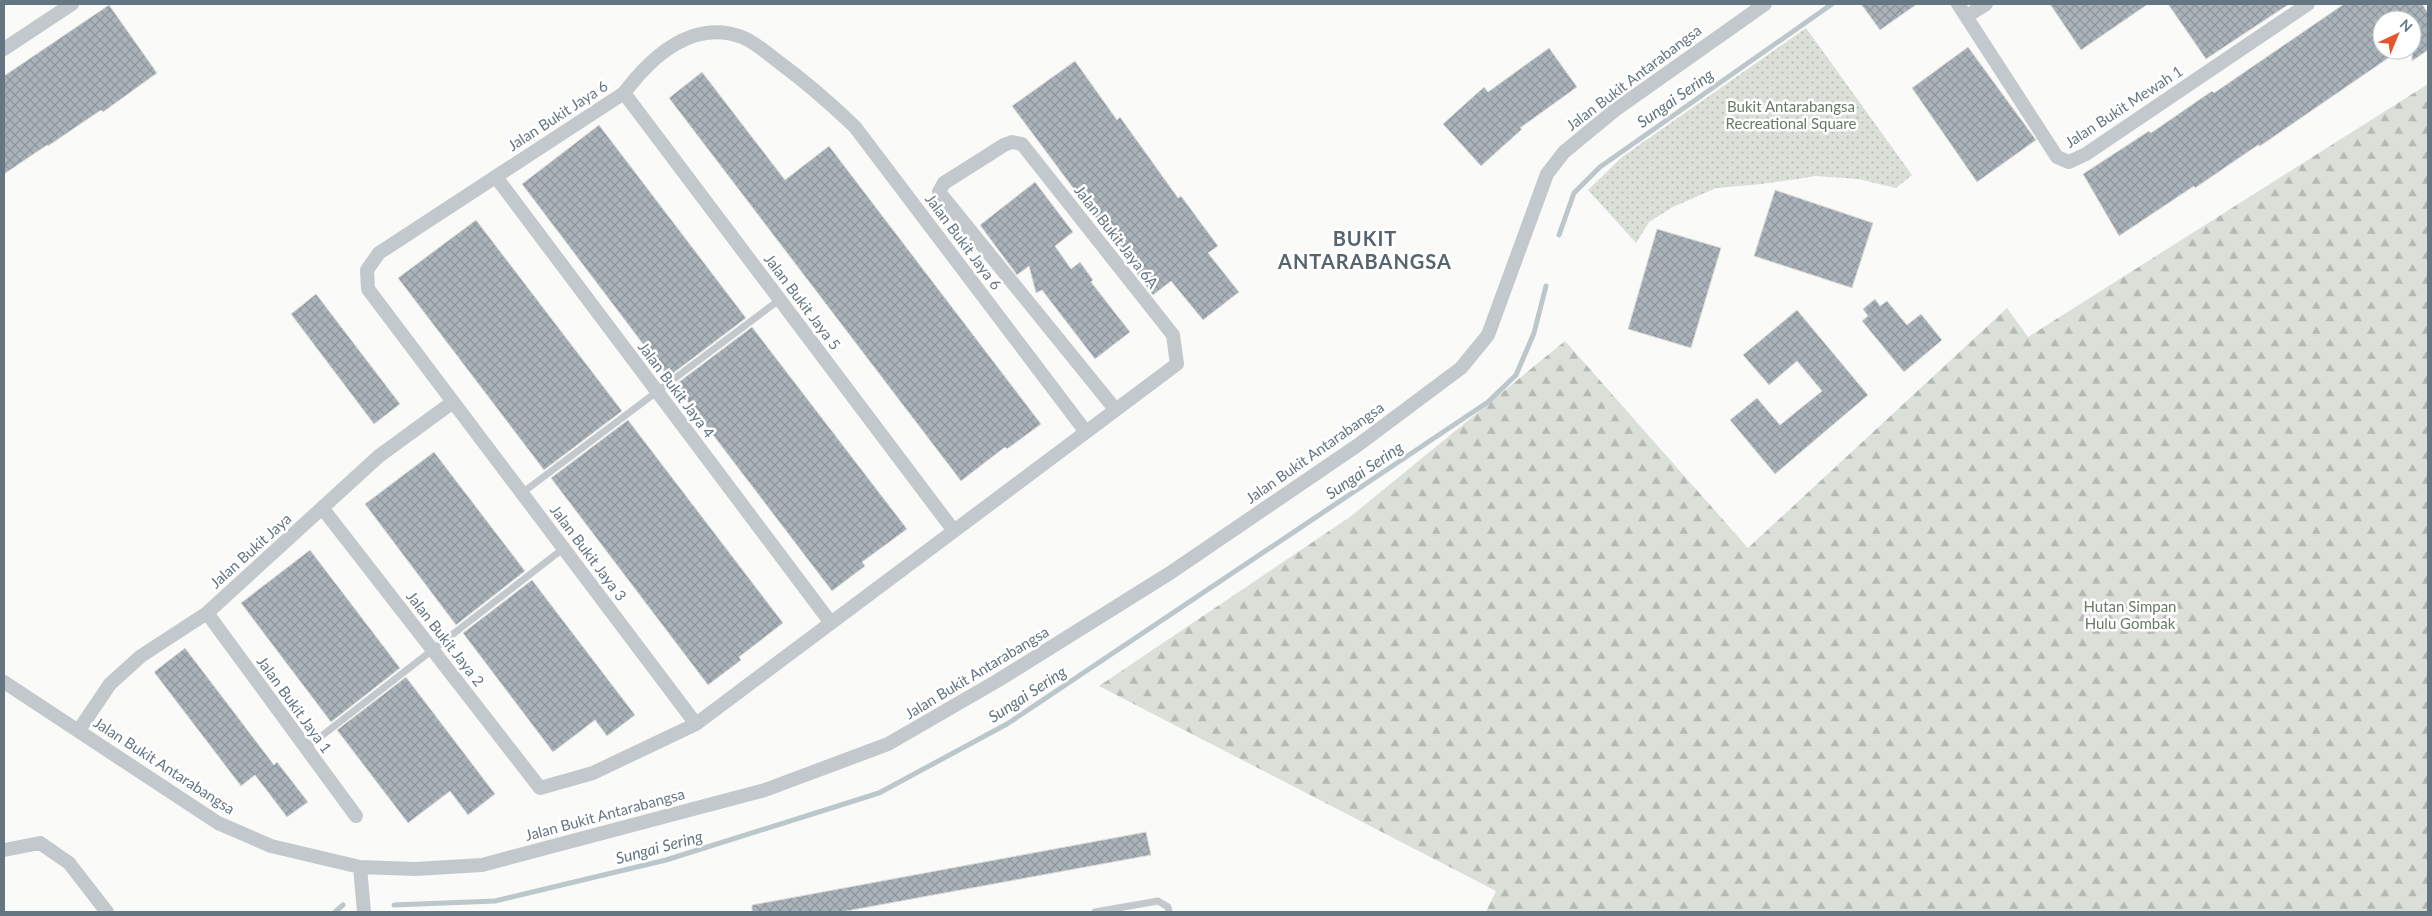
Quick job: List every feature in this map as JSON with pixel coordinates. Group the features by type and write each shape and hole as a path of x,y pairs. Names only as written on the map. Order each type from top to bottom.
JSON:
{"street":[{"path":"4,49 72,4"},
{"name":"Jalan Bukit Antarabangsa","path":"4,682 218,823 271,846 360,867 415,869 482,865 765,790 888,744 997,682 1178,568 1358,445 1461,368 1488,335 1547,174 1564,152 1615,110 1765,4"},
{"name":"Jalan Bukit Mewah 1","path":"1958,4 2057,157 2069,162 2086,154 2308,4"},
{"path":"1967,16 1986,4"},
{"name":"Jalan Bukit Jaya 6","path":"453,402 368,288 367,270 378,253 624,93 642,69 658,54 681,39 717,33 743,37 816,90 856,127 1086,432"},
{"name":"Jalan Bukit Jaya 5","path":"624,93 954,531"},
{"name":"Jalan Bukit Jaya 6A","path":"1012,142 1022,144 1172,335 1177,364 1115,409 939,192 944,184 1012,142"},
{"name":"Jalan Bukit Jaya 4","path":"496,177 831,623"},
{"name":"Jalan Bukit Jaya 3","path":"453,402 696,724"},
{"name":"Jalan Bukit Jaya","path":"79,730 110,684 141,656 206,613 379,456 453,402"},
{"path":"696,724 1115,409"},
{"name":"Jalan Bukit Jaya 2","path":"323,508 540,788 593,773 696,724"},
{"name":"Jalan Bukit Jaya 1","path":"206,613 356,816"},
{"path":"4,850 40,843 69,863 107,912"},
{"path":"360,867 364,912"}],"lane":[{"path":"522,493 780,300"},
{"path":"306,748 564,548"},
{"path":"1095,912 1158,901 1168,907 1169,912"}],"green space":[{"name":"Bukit Antarabangsa Recreational Square","path":"1806,28 1912,175 1896,188 1858,179 1816,176 1762,184 1716,188 1673,207 1649,222 1636,243 1588,190 1622,157"},
{"name":"Hutan Simpan Hulu Gombak","path":"2428,84 2428,912 1486,912 1496,891 1099,686 1350,517 1565,341 1748,548 2007,308 2028,337"}],"building":[{"path":"1861,4 1917,4 1880,30"},
{"path":"2050,4 2148,4 2081,50"},
{"path":"2168,4 2289,4 2206,59"},
{"path":"2344,4 2422,4 2428,13 2428,50 2422,54 2422,10 2372,10 2372,60 2385,60 2260,146 2258,145 2119,236 2083,174 2149,131 2151,133 2212,91 2214,93"},
{"path":"109,5 157,73 103,112 101,110 4,174 4,76"},
{"path":"1968,47 2036,140 1977,182 1912,88"},
{"path":"1549,48 1577,87 1520,128 1522,129 1481,166 1443,124 1484,87 1488,92"},
{"path":"1075,61 1117,120 1120,117 1178,198 1181,196 1218,246 1208,253 1239,292 1203,320 1171,281 1153,295 1012,106"},
{"path":"702,72 785,180 829,146 1041,424 1007,449 1005,447 961,481 669,98"},
{"path":"599,125 746,318 668,377 522,184"},
{"path":"1035,182 1073,232 1055,246 1071,269 1080,262 1093,280 1091,282 1130,332 1095,359 1042,290 1036,293 1029,266 1017,275 980,225"},
{"path":"1775,190 1873,223 1852,288 1754,256"},
{"path":"476,220 622,411 544,470 398,278"},
{"path":"1657,229 1721,248 1691,348 1628,329"},
{"path":"316,294 400,404 374,424 291,314"},
{"path":"1875,299 1880,306 1887,301 1907,325 1921,314 1942,340 1904,372 1862,321 1868,316 1863,309"},
{"path":"1797,310 1868,395 1775,474 1730,420 1757,398 1780,425 1822,391 1797,361 1769,385 1743,355"},
{"path":"752,327 907,529 862,562 865,566 832,591 675,385"},
{"path":"628,420 783,623 739,657 741,660 708,685 551,478"},
{"path":"434,452 525,571 456,625 365,504"},
{"path":"310,550 400,668 331,722 241,603"},
{"path":"532,580 635,715 607,736 595,720 553,752 463,633"},
{"path":"185,648 274,765 277,762 308,802 287,817 255,775 241,786 154,672"},
{"path":"406,677 495,794 468,815 450,791 408,823 337,730"},
{"path":"1146,832 1151,855 841,912 752,912 752,905"}],"waterway":[{"name":"Sungai Sering","path":"1559,235 1574,193 1600,167 1832,4"},
{"name":"Sungai Sering","path":"394,905 495,901 666,860 879,793 1007,724 1488,402 1516,375 1534,333 1546,286"},
{"name":"Sungai Sering","path":"335,912 343,905"}],"district":[{"name":"BUKIT ANTARABANGSA","path":"1365,250"}]}
